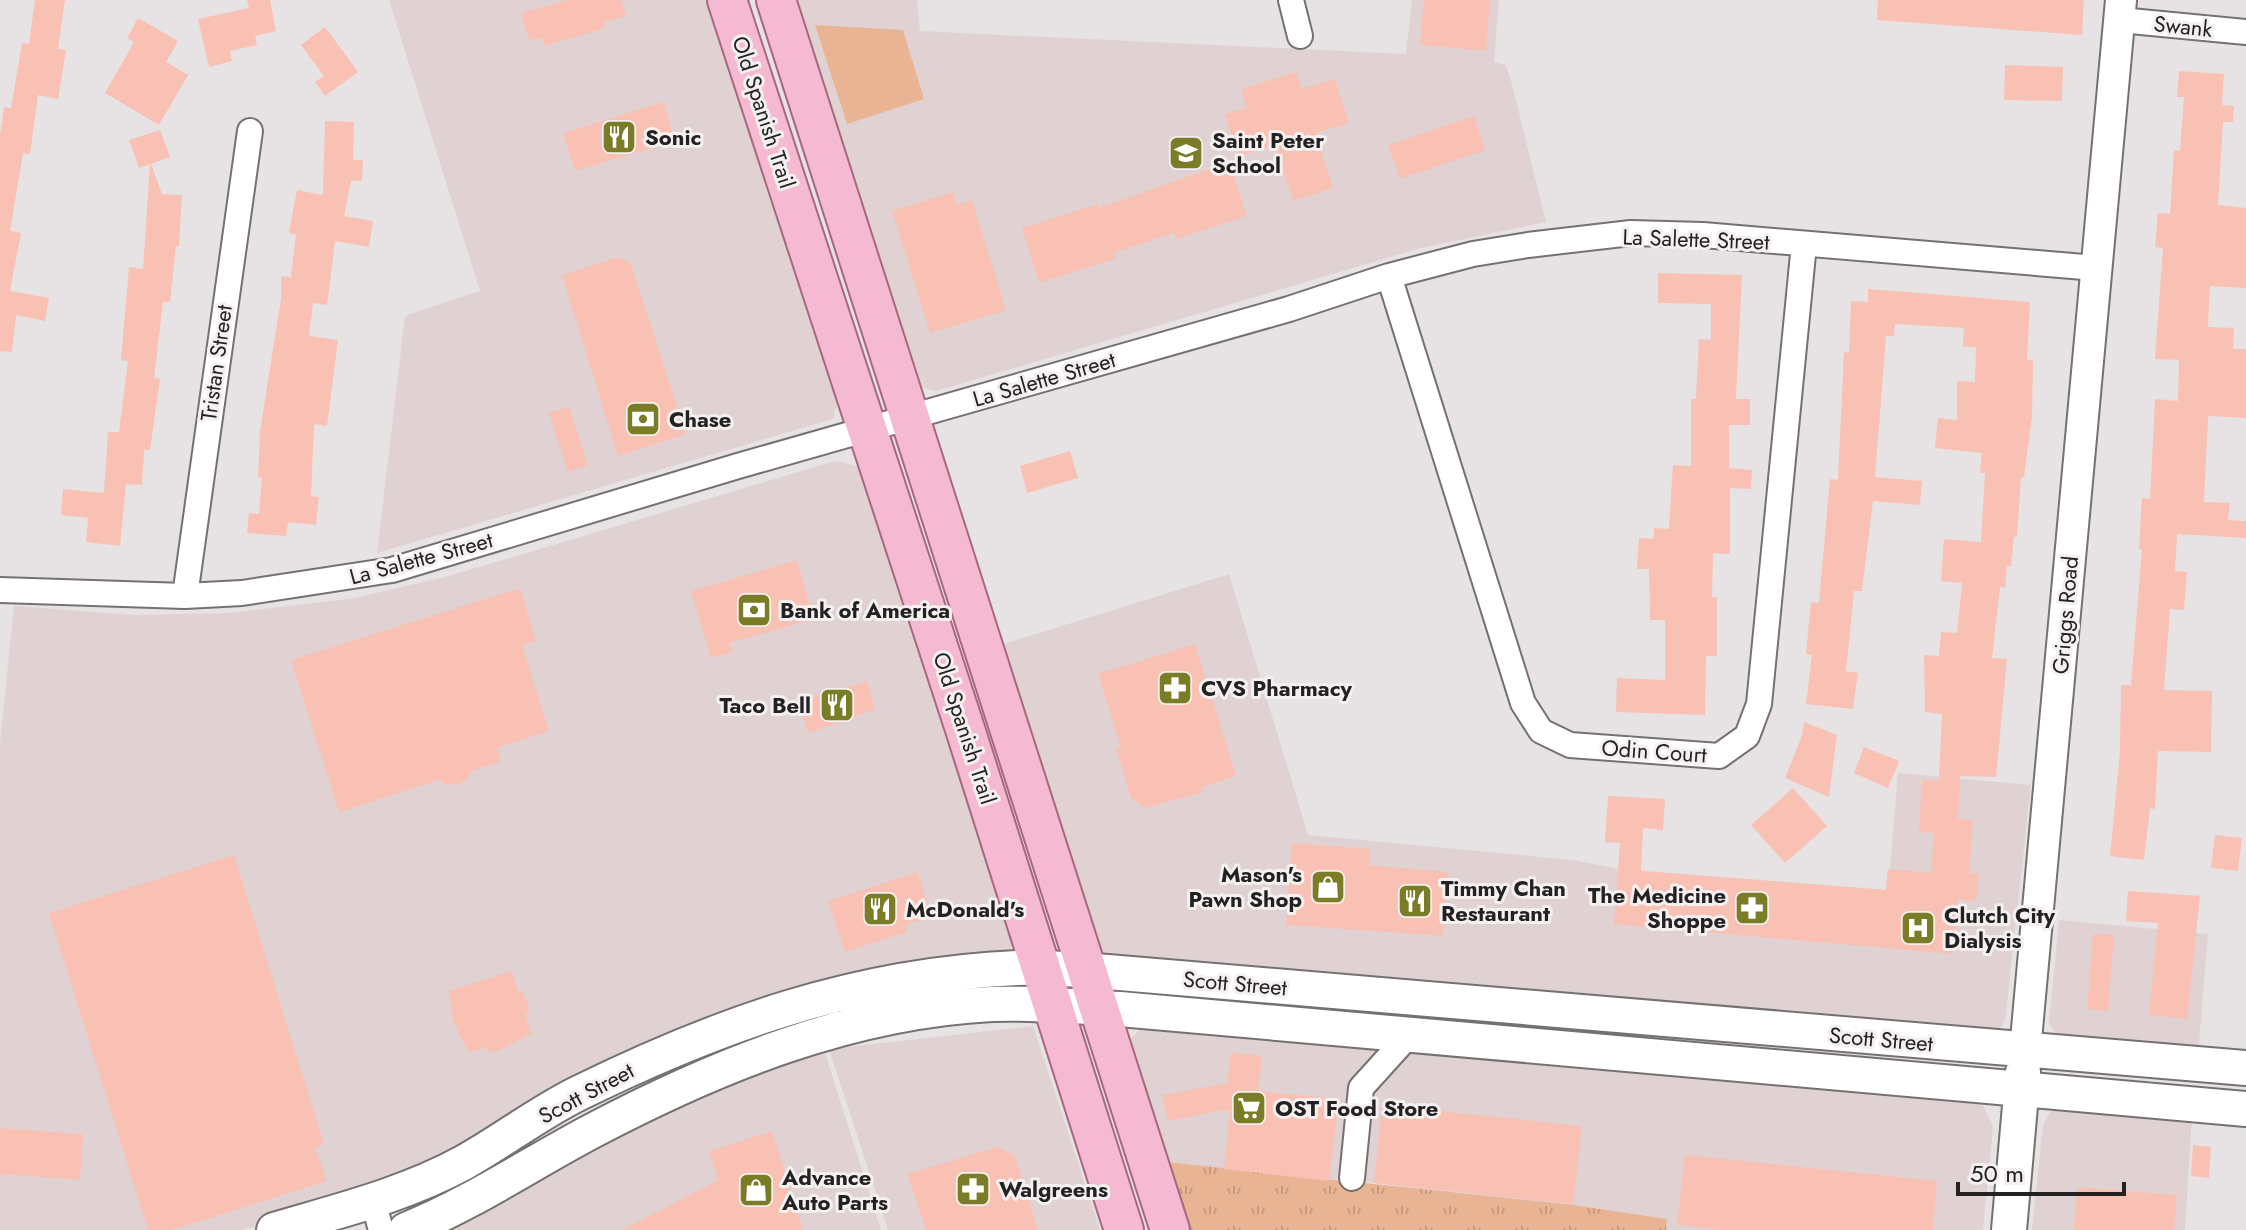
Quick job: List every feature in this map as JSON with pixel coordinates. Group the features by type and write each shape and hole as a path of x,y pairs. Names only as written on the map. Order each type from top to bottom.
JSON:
{"main road":[{"name":"Old Spanish Trail","path":"727,0 965,729 1124,1230"},
{"name":"Old Spanish Trail","path":"776,0 1170,1230"},
{"path":"749,66 794,54"},
{"path":"965,729 1005,711"},
{"name":"Scott Street","path":"274,1230 377,1215 572,1096 652,1058 774,1010 856,989 925,976 1042,969 1089,971 2246,1068"},
{"path":"1409,1035 1411,999"},
{"name":"Scott Street","path":"406,1230 473,1201 592,1132 677,1088 789,1044 876,1020 991,1004 1100,1008 2021,1092 2246,1109"},
{"name":"Griggs Road","path":"2009,1230 2025,1051"},
{"path":"652,1058 677,1088"}],"street":[{"path":"1291,0 1300,36"},
{"name":"Swank","path":"2120,10 2246,32"},
{"name":"Griggs Road","path":"2025,1051 2120,10"},
{"name":"Tristan Street","path":"185,596 190,536 250,131"},
{"name":"La Salette Street","path":"0,590 185,596 323,583 392,570 1289,309 1389,276 1473,254 1631,233 2096,268"},
{"name":"Odin Court","path":"1389,276 1523,703 1541,731 1570,745 1719,756 1747,736 1759,704 1804,244"},
{"path":"1352,1178 1361,1088 1409,1035"}],"shaded area":[{"path":"389,0 711,0 838,401 833,419 377,553 405,316 480,291"},
{"name":"Saint Peter School","path":"793,0 917,0 920,31 1406,54 1412,0 1499,0 1494,62 1506,65 1546,222 1421,248 936,391 925,388 918,382"},
{"path":"835,461 857,466 862,476 1012,944 1010,953 865,975 435,1164 290,1217 241,1230 0,1230 0,744 14,606 135,615 228,613 355,598 449,576"},
{"path":"1229,574 1308,835 1573,860 1619,869 1888,890 1898,773 2031,785 2005,1021 1993,1035 1110,960 1101,953 1093,930 1001,645"},
{"path":"2059,920 2208,934 2198,1055 2059,1038 2049,1023"},
{"path":"1033,1026 1100,1230 888,1230 829,1049"},
{"path":"1142,1027 1980,1099 1993,1127 1983,1230 1666,1230 1667,1220 1374,1183 1167,1162 1131,1052 1130,1040"},
{"path":"824,1050 881,1230 435,1230 655,1112"},
{"path":"2060,1107 2192,1115 2185,1230 2032,1230 2043,1125 2049,1113"}],"green space":[{"path":"815,25 903,30 924,99 847,124"},
{"path":"1167,1162 1573,1205 1667,1219 1666,1230 1188,1230"}],"building":[{"path":"35,0 65,0 58,49 66,50 58,99 38,95 30,154 23,153 10,231 21,233 10,291 49,298 45,321 16,315 12,352 0,351 0,135 4,107 11,108 22,43 29,44"},
{"path":"247,0 270,0 276,31 255,36 257,45 230,51 232,61 209,67 198,19 249,8"},
{"path":"567,0 621,0 626,16 604,22 606,28 544,46 542,37 529,40 521,13"},
{"path":"1424,0 1490,0 1486,51 1420,45"},
{"path":"1878,0 2084,0 2082,35 1877,20"},
{"path":"138,18 178,41 166,62 188,75 159,125 105,93 134,42 127,38"},
{"path":"325,27 358,72 325,96 315,82 324,76 301,45"},
{"path":"2005,65 2063,67 2062,101 2004,100"},
{"path":"2179,71 2224,74 2222,105 2234,106 2233,122 2223,122 2218,205 2246,208 2246,288 2210,286 2208,327 2234,328 2233,349 2246,349 2246,418 2208,416 2204,502 2230,503 2228,520 2246,521 2246,538 2177,534 2175,571 2187,572 2184,610 2170,609 2164,690 2212,691 2211,752 2158,751 2155,809 2150,808 2144,860 2110,856 2120,752 2121,685 2131,685 2142,549 2139,549 2142,498 2150,499 2155,399 2178,401 2179,360 2155,359 2163,248 2155,247 2158,213 2170,214 2174,150 2180,151 2184,97 2177,97"},
{"path":"1296,72 1301,89 1335,79 1349,123 1316,133 1333,188 1293,201 1275,145 1239,157 1225,114 1247,108 1241,89"},
{"name":"Sonic","path":"663,102 675,141 575,171 563,133"},
{"path":"1474,116 1485,150 1400,179 1388,145"},
{"path":"325,121 354,122 353,160 363,160 362,181 351,181 344,216 373,221 369,247 335,241 327,305 313,303 309,336 338,340 327,426 314,424 311,496 319,497 316,525 288,522 286,536 247,533 249,513 259,514 262,478 258,477 260,431 281,299 281,276 291,277 296,235 289,233 297,190 323,195"},
{"path":"160,130 170,157 151,164 162,194 182,195 179,246 176,246 170,302 163,302 154,378 160,379 150,450 144,450 142,485 126,484 120,546 86,542 88,518 61,515 63,489 104,493 108,432 119,432 128,361 121,360 129,267 143,269 150,164 139,168 129,140"},
{"path":"1229,162 1247,216 1176,239 1174,233 1113,253 1115,259 1039,283 1022,228 1097,204 1099,208"},
{"path":"953,192 957,205 972,200 1006,310 930,333 892,211"},
{"path":"618,257 631,264 686,434 618,456 562,275"},
{"path":"1658,273 1742,275 1736,399 1750,399 1750,425 1729,425 1729,468 1752,470 1751,489 1730,488 1730,554 1713,553 1712,597 1717,597 1717,656 1706,656 1705,715 1616,712 1617,678 1665,680 1665,620 1650,620 1649,569 1637,569 1639,538 1654,539 1654,528 1669,529 1673,465 1691,466 1691,399 1696,399 1699,339 1711,340 1711,304 1658,303"},
{"path":"1868,289 2030,302 2027,360 2033,360 2032,417 2024,477 2021,477 2017,537 2014,537 2011,566 2007,566 2005,588 2000,587 1992,658 2007,659 1996,777 1960,776 1958,819 1973,820 1969,873 1979,874 1976,901 1958,899 1953,954 1614,924 1620,843 1605,842 1608,796 1665,799 1663,830 1643,828 1641,871 1886,890 1888,869 1931,873 1934,833 1919,832 1922,780 1939,781 1942,714 1925,712 1924,655 1939,656 1941,632 1957,633 1962,583 1941,581 1944,539 1981,542 1985,473 1980,473 1982,453 1935,448 1938,418 1957,420 1957,381 1975,382 1976,347 1963,347 1964,328 1895,324 1894,336 1886,336 1875,477 1922,481 1920,505 1873,501 1862,591 1854,591 1846,671 1858,673 1853,709 1806,704 1812,655 1806,654 1811,602 1819,603 1830,479 1838,480 1844,352 1849,353 1851,301 1868,302"},
{"path":"569,407 588,465 568,472 549,413"},
{"path":"1070,451 1078,478 1027,493 1020,466"},
{"name":"Bank of America","path":"797,560 814,619 729,643 732,652 711,658 691,591"},
{"path":"520,588 536,641 522,645 549,731 497,748 501,762 473,770 467,780 458,784 447,785 439,780 339,812 291,660"},
{"name":"CVS Pharmacy","path":"1195,644 1236,776 1202,787 1204,792 1145,808 1131,798 1116,748 1121,747 1098,674"},
{"name":"Taco Bell","path":"867,681 875,709 808,733 799,701"},
{"path":"1804,722 1837,735 1829,797 1785,778 1802,736"},
{"path":"1864,747 1899,761 1888,788 1854,773"},
{"path":"1793,788 1827,826 1785,863 1751,825"},
{"path":"2215,835 2242,838 2238,871 2211,868"},
{"path":"1292,843 1370,849 1369,865 1448,872 1443,936 1286,925"},
{"path":"234,855 324,1144 315,1148 327,1181 172,1230 148,1230 49,913"},
{"name":"McDonald's","path":"917,872 932,916 905,925 907,932 845,952 828,901"},
{"path":"2128,891 2200,896 2187,1019 2149,1015 2158,923 2126,921"},
{"path":"2093,934 2114,935 2108,1011 2087,1009"},
{"path":"512,971 518,991 522,990 528,1004 529,1013 525,1014 531,1034 498,1051 488,1052 487,1047 469,1053 453,1021 449,991"},
{"path":"1231,1052 1262,1056 1258,1091 1339,1099 1329,1181 1224,1169 1230,1109 1168,1121 1162,1095 1227,1083"},
{"path":"1382,1105 1582,1126 1573,1204 1374,1183"},
{"path":"0,1128 83,1134 80,1180 0,1174"},
{"name":"Advance Auto Parts","path":"772,1131 803,1230 622,1230 718,1180 709,1151"},
{"path":"2193,1145 2211,1147 2209,1178 2191,1176"},
{"name":"Walgreens","path":"997,1147 1014,1155 1038,1230 926,1230 907,1174"},
{"path":"1685,1155 1937,1181 1933,1230 1723,1230 1677,1225"},
{"path":"2077,1187 2177,1195 2174,1230 2074,1230"}],"place":[{"name":"Sonic","path":"619,137"},
{"name":"Saint Peter School","path":"1186,153"},
{"name":"Chase","path":"643,419"},
{"name":"Bank of America","path":"754,610"},
{"name":"CVS Pharmacy","path":"1175,688"},
{"name":"Taco Bell","path":"837,705"},
{"name":"Mason's Pawn Shop","path":"1328,887"},
{"name":"Timmy Chan Restaurant","path":"1415,901"},
{"name":"The Medicine Shoppe","path":"1752,908"},
{"name":"McDonald's","path":"880,909"},
{"name":"Clutch City Dialysis","path":"1918,928"},
{"name":"OST Food Store","path":"1249,1108"},
{"name":"Walgreens","path":"973,1189"},
{"name":"Advance Auto Parts","path":"756,1190"}]}
